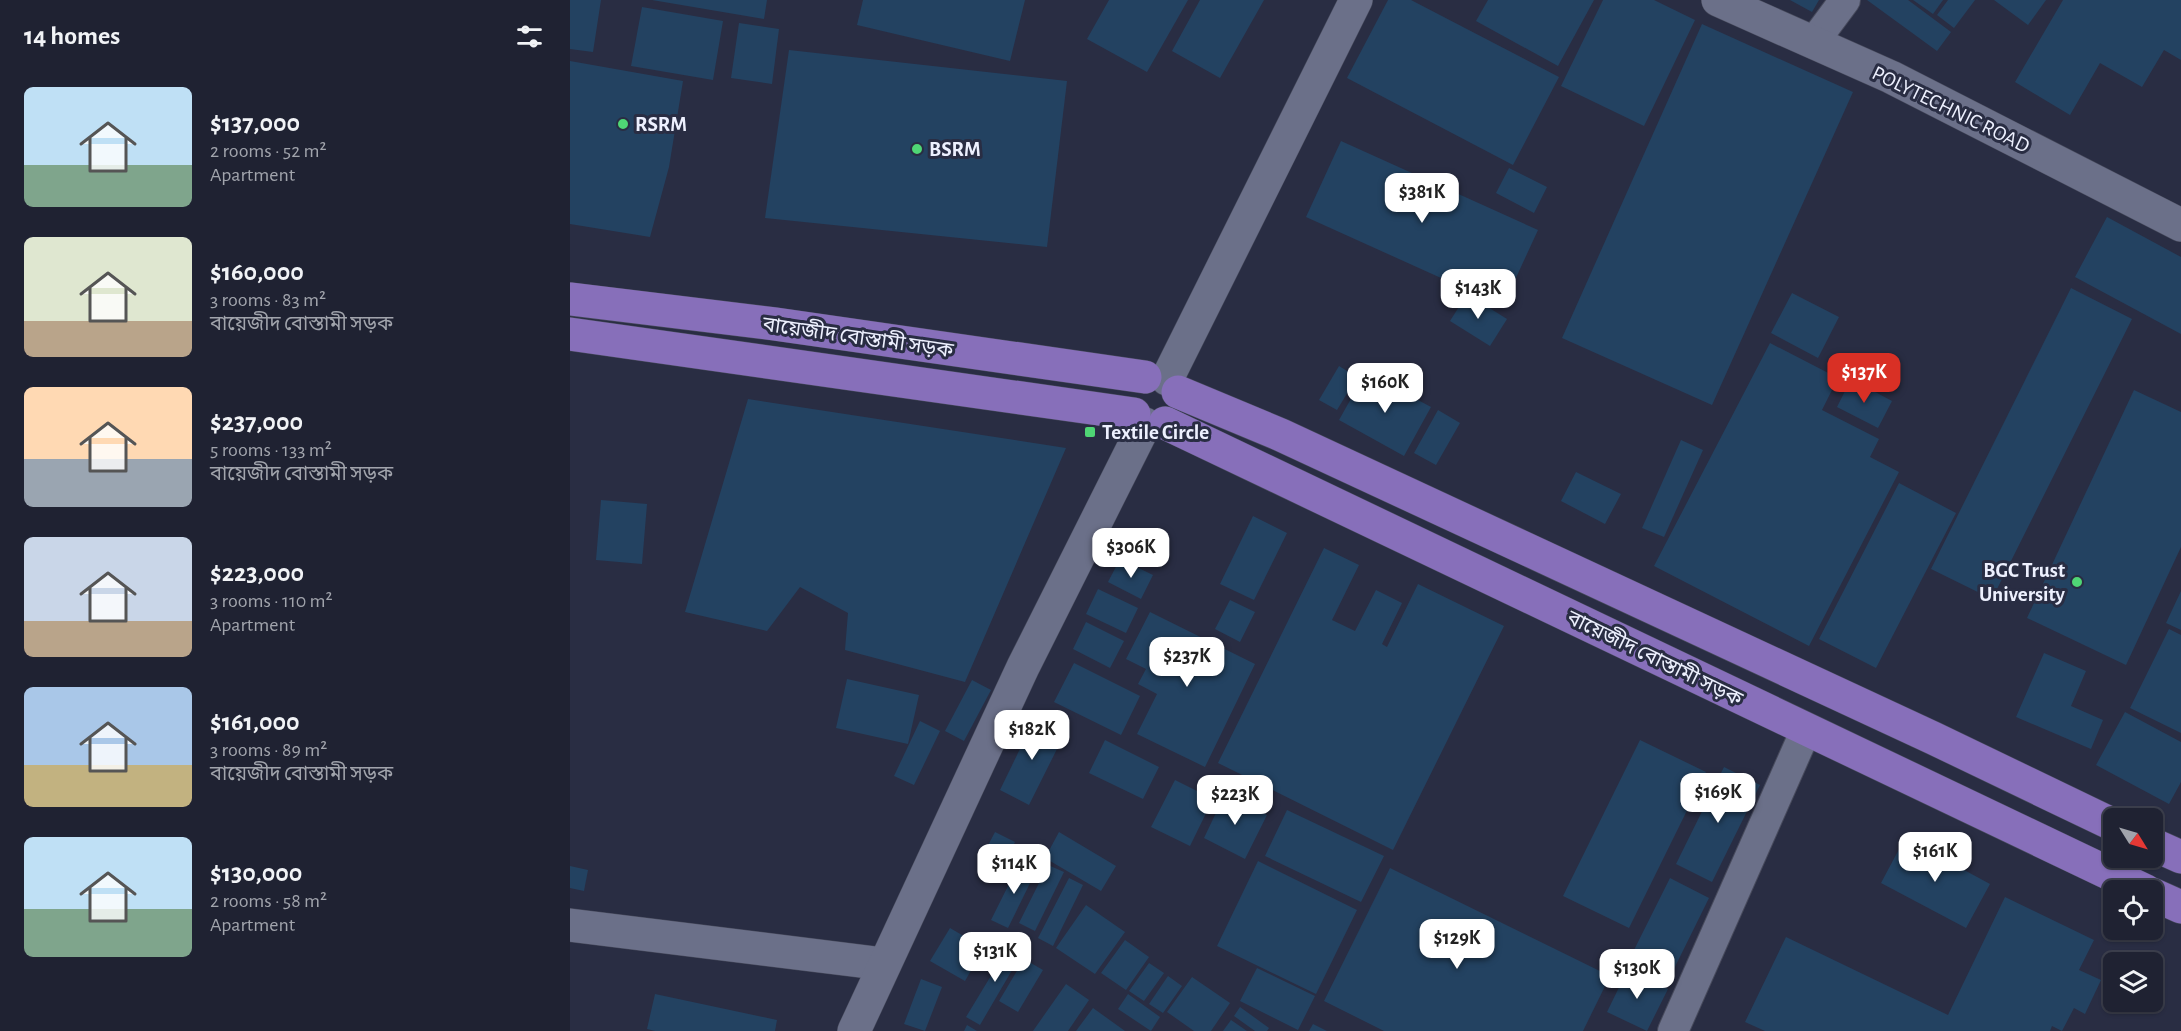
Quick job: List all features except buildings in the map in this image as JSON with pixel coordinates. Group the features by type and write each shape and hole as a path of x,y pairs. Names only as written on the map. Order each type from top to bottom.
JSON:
{"main road":[{"name":"বায়েজীদ বোস্তামী সড়ক","path":"570,298 775,324 1163,383 1292,440 1933,738 2103,820"},
{"name":"বায়েজীদ বোস্তামী সড়ক","path":"570,334 1148,420 2123,880"},
{"path":"1163,383 1178,410 1173,418 1148,420 1130,409 1129,396 1135,384 1163,383"},
{"path":"2163,849 2181,857"},
{"path":"2163,899 2181,908"}],"street":[{"path":"1163,383 1356,0"},
{"name":"POLYTECHNIC ROAD","path":"1718,0 1891,77 2181,225"},
{"path":"1813,43 1845,0"},
{"path":"854,1031 1023,667 1148,420"},
{"path":"1673,1031 1806,730"},
{"path":"570,925 884,964"}],"place":[{"name":"RSRM","path":"623,124"},
{"name":"BSRM","path":"917,149"},
{"name":"Textile Circle","path":"1090,432"},
{"name":"BGC Trust University","path":"2077,582"}]}
